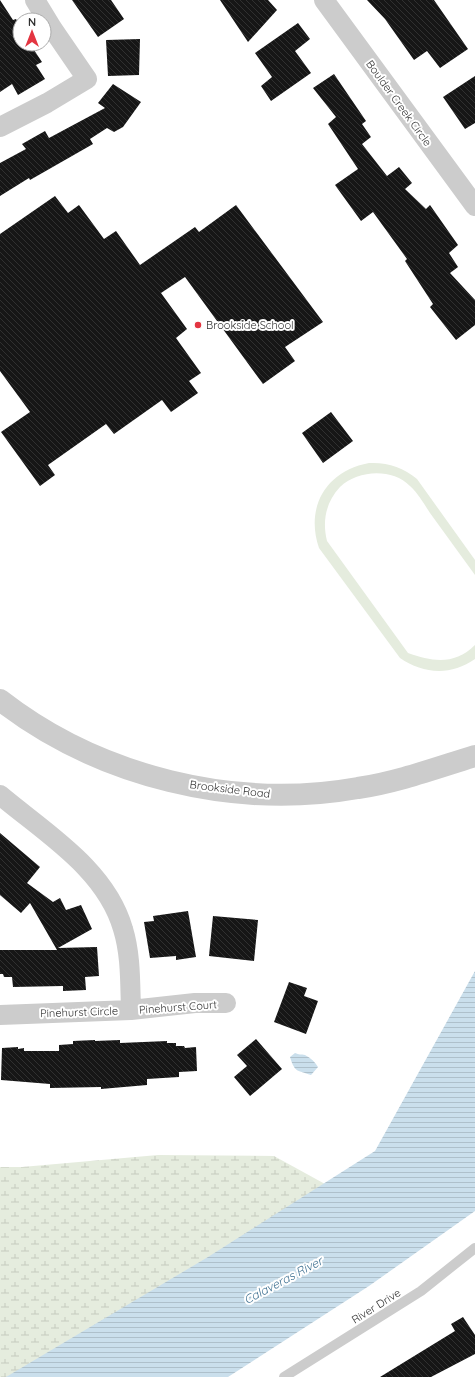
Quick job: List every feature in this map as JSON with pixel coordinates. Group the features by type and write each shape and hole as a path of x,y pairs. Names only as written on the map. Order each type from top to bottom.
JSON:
{"street":[{"path":"0,127 47,103 87,79 52,28 36,0"},
{"name":"Boulder Creek Circle","path":"324,0 472,194"},
{"name":"Brookside Road","path":"0,700 42,729 84,750 123,766 162,779 232,792 276,795 320,793 358,788 398,780 475,756"},
{"name":"Pinehurst Circle","path":"0,795 79,860 100,883 115,906 123,929 129,962 131,1010 0,1015"},
{"name":"Pinehurst Court","path":"131,1010 195,1003 226,1003"}],"lane":[{"name":"River Drive","path":"284,1377 421,1291 475,1248"}],"green space":[{"path":"369,463 382,463 400,468 417,479 475,560 475,575 418,495 403,480 394,476 375,473 365,474 347,481 340,487 331,499 326,512 325,526 327,541 408,653 435,660 452,659 460,656 475,645 475,659 466,664 456,668 437,671 418,667 400,658 319,548 315,533 315,519 317,505 323,493 341,474 354,467"},
{"path":"158,1155 274,1156 325,1184 50,1358 6,1377 0,1377 0,1167 22,1167"}],"water":[{"name":"Calaveras River","path":"475,971 475,1211 369,1286 228,1377 6,1377 208,1257 375,1151"},
{"path":"295,1053 307,1056 317,1065 318,1067 311,1075 297,1070 293,1066 290,1057"}],"building":[{"path":"0,0 12,18 12,52 35,52 42,62 36,65 45,79 18,95 12,84 0,92"},
{"path":"72,0 111,0 124,19 98,37"},
{"path":"220,0 268,0 277,10 248,42"},
{"path":"367,0 434,0 468,49 440,68 427,51 414,60 385,19"},
{"path":"298,23 310,39 295,51 311,73 271,101 261,86 272,77 255,53"},
{"path":"140,39 139,75 108,76 106,40"},
{"path":"334,74 366,121 362,124 371,137 362,144 387,176 399,167 412,183 405,189 426,209 430,205 458,245 449,253 458,267 450,273 475,300 475,325 456,340 430,307 433,304 405,261 407,259 373,212 361,221 335,185 358,169 328,124 336,117 313,88"},
{"path":"475,76 475,123 465,129 443,97"},
{"path":"113,84 141,102 123,127 114,132 107,128 90,139 93,144 30,180 29,178 0,196 0,163 26,149 22,144 45,131 49,138 105,108 98,103"},
{"path":"55,196 68,213 79,205 104,239 116,231 140,265 195,227 199,232 236,205 323,322 285,347 295,361 263,384 185,277 161,293 187,329 176,338 201,373 189,381 198,393 171,412 162,400 114,434 106,424 48,465 55,475 40,486 1,432 30,412 0,371 0,234"},
{"path":"331,412 353,441 323,463 302,433"},
{"path":"0,833 40,867 27,883 53,902 60,898 66,910 81,905 92,929 58,948 97,947 99,976 85,977 86,990 63,991 63,986 13,987 12,977 4,977 3,974 0,974 0,950 57,950 30,903 21,913 0,895"},
{"path":"188,911 196,957 176,960 176,956 150,958 144,922 154,921 153,916"},
{"path":"213,916 258,920 254,961 209,956"},
{"path":"289,982 307,988 304,996 318,1001 306,1034 274,1022"},
{"path":"256,1039 282,1069 250,1096 234,1077 247,1066 237,1055"},
{"path":"120,1040 120,1043 167,1041 167,1043 176,1043 176,1046 184,1046 185,1048 196,1047 197,1071 179,1072 179,1077 147,1079 147,1085 101,1089 101,1087 50,1088 50,1084 1,1080 2,1048 18,1047 18,1049 24,1048 24,1051 59,1051 59,1045 73,1044 73,1041"},
{"path":"463,1317 475,1335 475,1354 431,1377 380,1377 455,1331 451,1324"}],"place":[{"name":"Brookside School","path":"198,325"}]}
